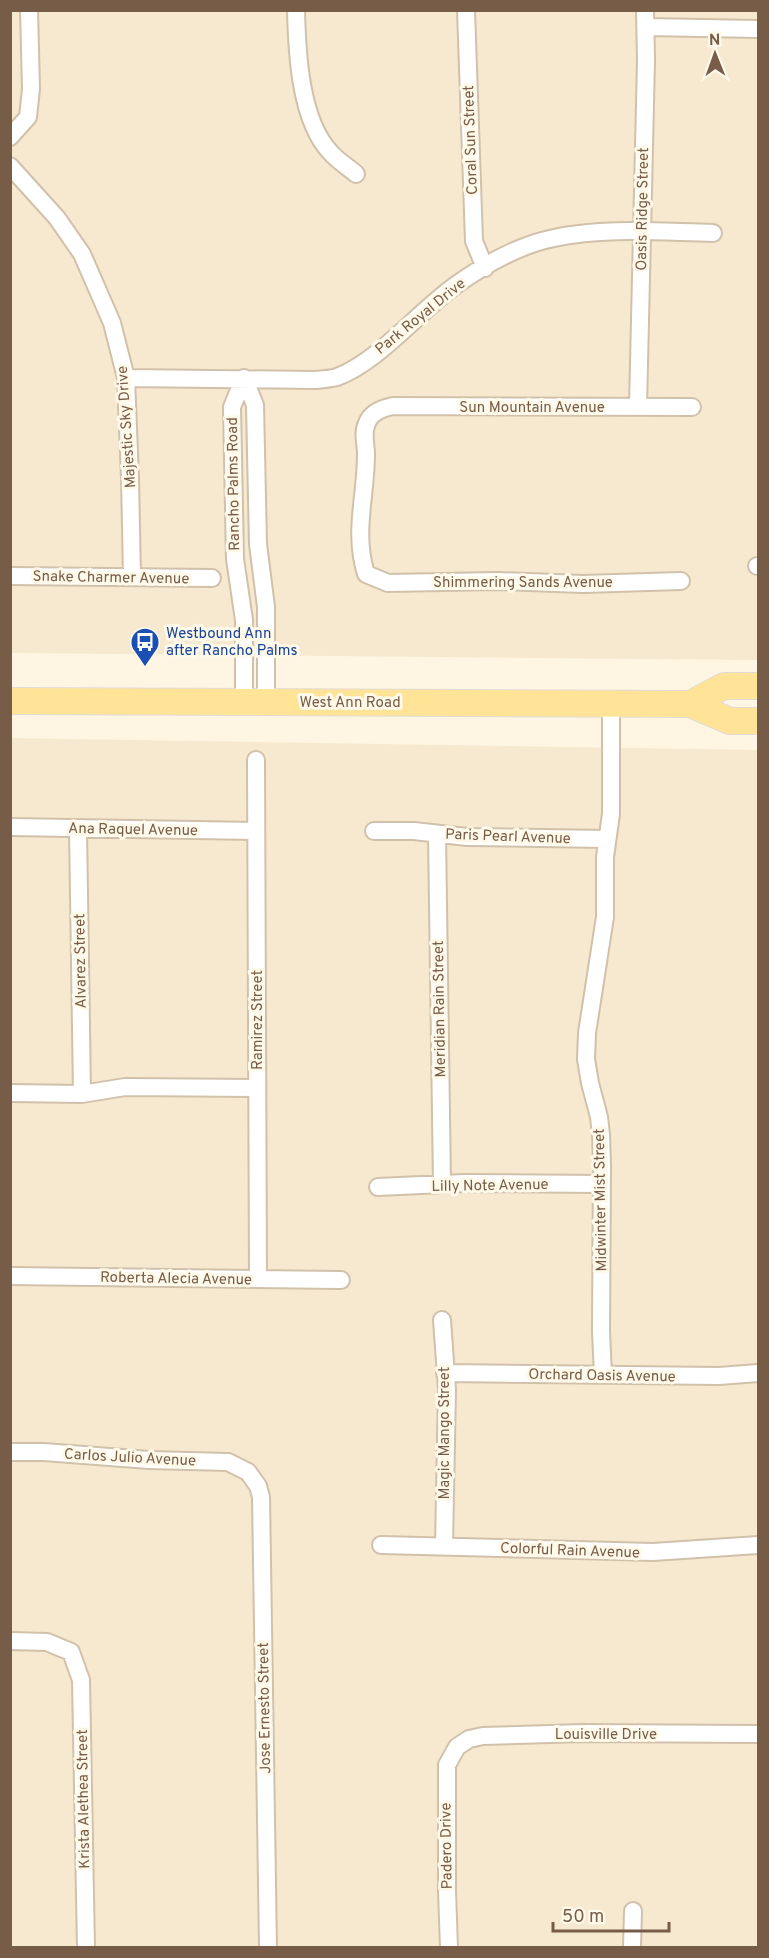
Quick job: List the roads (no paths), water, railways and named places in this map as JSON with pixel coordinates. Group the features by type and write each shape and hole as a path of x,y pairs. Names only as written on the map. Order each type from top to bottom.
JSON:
{"main road":[{"name":"West Ann Road","path":"690,704 724,686 759,686"},
{"name":"West Ann Road","path":"10,701 690,704 730,721 759,721"}],"street":[{"path":"10,137 27,117 31,89 29,10"},
{"path":"296,10 299,59 306,101 316,130 330,152 356,174"},
{"name":"Coral Sun Street","path":"466,10 474,241 485,268"},
{"path":"645,19 759,29"},
{"name":"Oasis Ridge Street","path":"638,407 645,19"},
{"name":"Majestic Sky Drive","path":"10,166 57,218 82,254 112,323 126,378 132,577"},
{"name":"Park Royal Drive","path":"126,378 315,380 336,377 359,366 456,285 519,249 553,238 599,232 713,233"},
{"name":"Rancho Palms Road","path":"244,378 232,407 235,559 255,702"},
{"name":"Rancho Palms Road","path":"244,378 255,405 258,544 266,608 255,702"},
{"name":"Sun Mountain Avenue","path":"366,574 360,554 359,538 366,454 364,435 367,422 382,408 393,406 692,407"},
{"name":"Shimmering Sands Avenue","path":"366,574 388,583 498,581 583,584 681,581"},
{"name":"Snake Charmer Avenue","path":"10,576 212,578"},
{"name":"Midwinter Mist Street","path":"603,1375 602,1184 599,1117 586,1059 587,1033 605,917 605,857 611,814 611,704"},
{"name":"Ramirez Street","path":"256,760 258,1279"},
{"name":"Ana Raquel Avenue","path":"10,827 256,831"},
{"name":"Alvarez Street","path":"78,828 82,1094"},
{"name":"Paris Pearl Avenue","path":"374,831 414,831 467,837 607,839"},
{"name":"Meridian Rain Street","path":"437,834 442,1184"},
{"path":"10,1093 82,1094 126,1087 257,1088"},
{"name":"Lilly Note Avenue","path":"378,1187 442,1184 602,1184"},
{"name":"Roberta Alecia Avenue","path":"10,1276 341,1280"},
{"name":"Magic Mango Street","path":"442,1320 447,1389 444,1546"},
{"name":"Orchard Oasis Avenue","path":"445,1373 719,1376 759,1373"},
{"name":"Carlos Julio Avenue","path":"10,1452 228,1462 248,1472"},
{"name":"Jose Ernesto Street","path":"248,1472 258,1486 261,1497 268,1947"},
{"name":"Colorful Rain Avenue","path":"381,1545 653,1552 759,1545"},
{"name":"Krista Alethea Street","path":"10,1641 47,1642 71,1652 81,1680 86,1947"},
{"name":"Louisville Drive","path":"457,1747 469,1739 483,1736 583,1733 759,1734"},
{"name":"Padero Drive","path":"449,1947 447,1766 457,1747"},
{"path":"632,1947 633,1911"}],"place":[{"name":"Westbound Ann after Rancho Palms","path":"145,668"}]}
